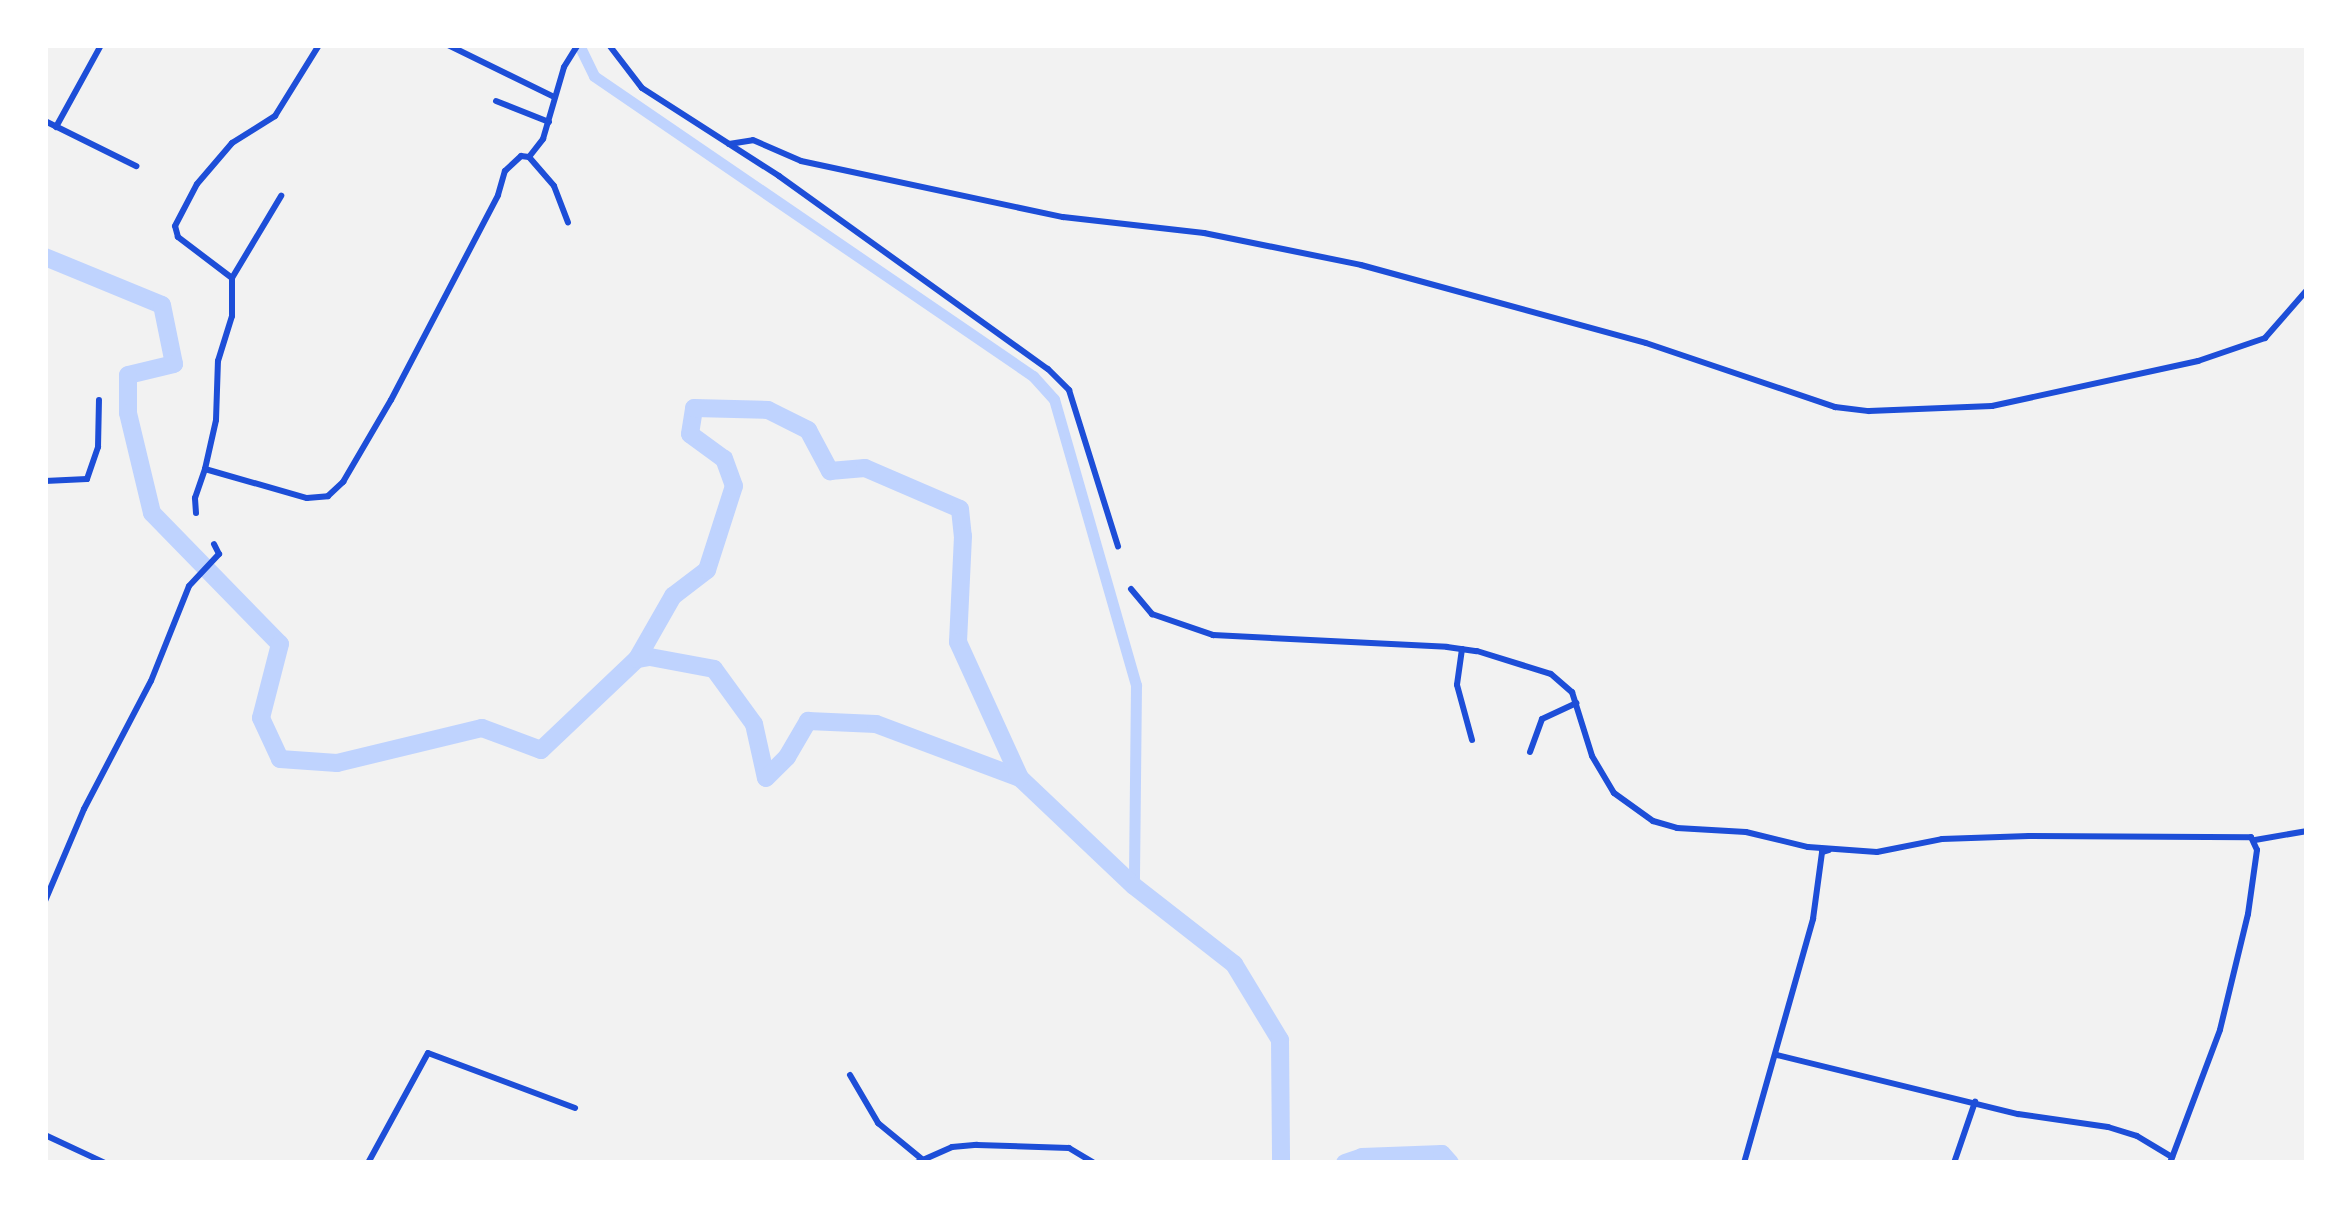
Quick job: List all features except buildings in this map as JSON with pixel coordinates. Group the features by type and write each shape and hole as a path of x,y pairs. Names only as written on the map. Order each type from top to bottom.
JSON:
{"street":[{"path":"56,127 101,45"},
{"path":"232,278 178,237 178,220 198,184 232,143 275,116 319,45"},
{"path":"448,45 554,97"},
{"path":"609,45 642,88 729,144 1048,369 1075,401 1118,546"},
{"path":"528,158 543,138 564,66 576,46"},
{"path":"496,101 548,122"},
{"path":"45,121 136,166"},
{"path":"729,144 753,140 801,161 1063,218 1204,233 1361,265 1646,343 1835,407 1869,410 1992,406 2198,361 2266,338 2307,290"},
{"path":"205,469 292,496 319,499 335,491 392,400 498,196 505,171 521,156 528,158 554,186 568,222"},
{"path":"232,278 239,274 282,196"},
{"path":"196,513 195,498 216,420 218,362 232,316 232,278"},
{"path":"45,482 87,479 100,436 100,400"},
{"path":"45,901 84,808 151,681 194,579 219,552 214,544"},
{"path":"1131,588 1152,614 1213,635 1462,649 1551,674 1568,685 1602,779 1653,821 1676,828 1746,832 1830,849 1877,852 1942,840 2234,834 2255,840 2307,831"},
{"path":"1462,649 1456,676 1472,740"},
{"path":"1530,752 1542,719 1576,703"},
{"path":"1777,1056 2018,1114 2108,1127 2138,1136 2171,1160 2220,1030 2248,914 2255,840"},
{"path":"1744,1163 1813,919 1822,852 1830,849"},
{"path":"368,1163 428,1053 575,1108"},
{"path":"850,1075 878,1123 919,1162 952,1148 977,1145 1069,1148 1094,1163"},
{"path":"1954,1163 1975,1102"},
{"path":"45,1136 104,1163"}],"waterway":[{"path":"579,45 594,76 1033,376 1054,399 1136,685 1134,886"},
{"path":"45,257 162,305 174,364 128,375 128,413 152,513 280,644 261,718 280,759 337,763 482,728 541,750 637,659 650,657 714,669 754,724 766,778 787,757 808,721 876,724 1020,778 1134,886 1234,964 1280,1040 1281,1163"},
{"path":"637,659 673,596 707,570 734,486 724,459 690,434 694,408 768,410 808,430 830,471 865,468 960,509 963,536 958,642 1020,778"},
{"path":"1345,1163 1362,1157 1442,1154 1450,1163"}]}
